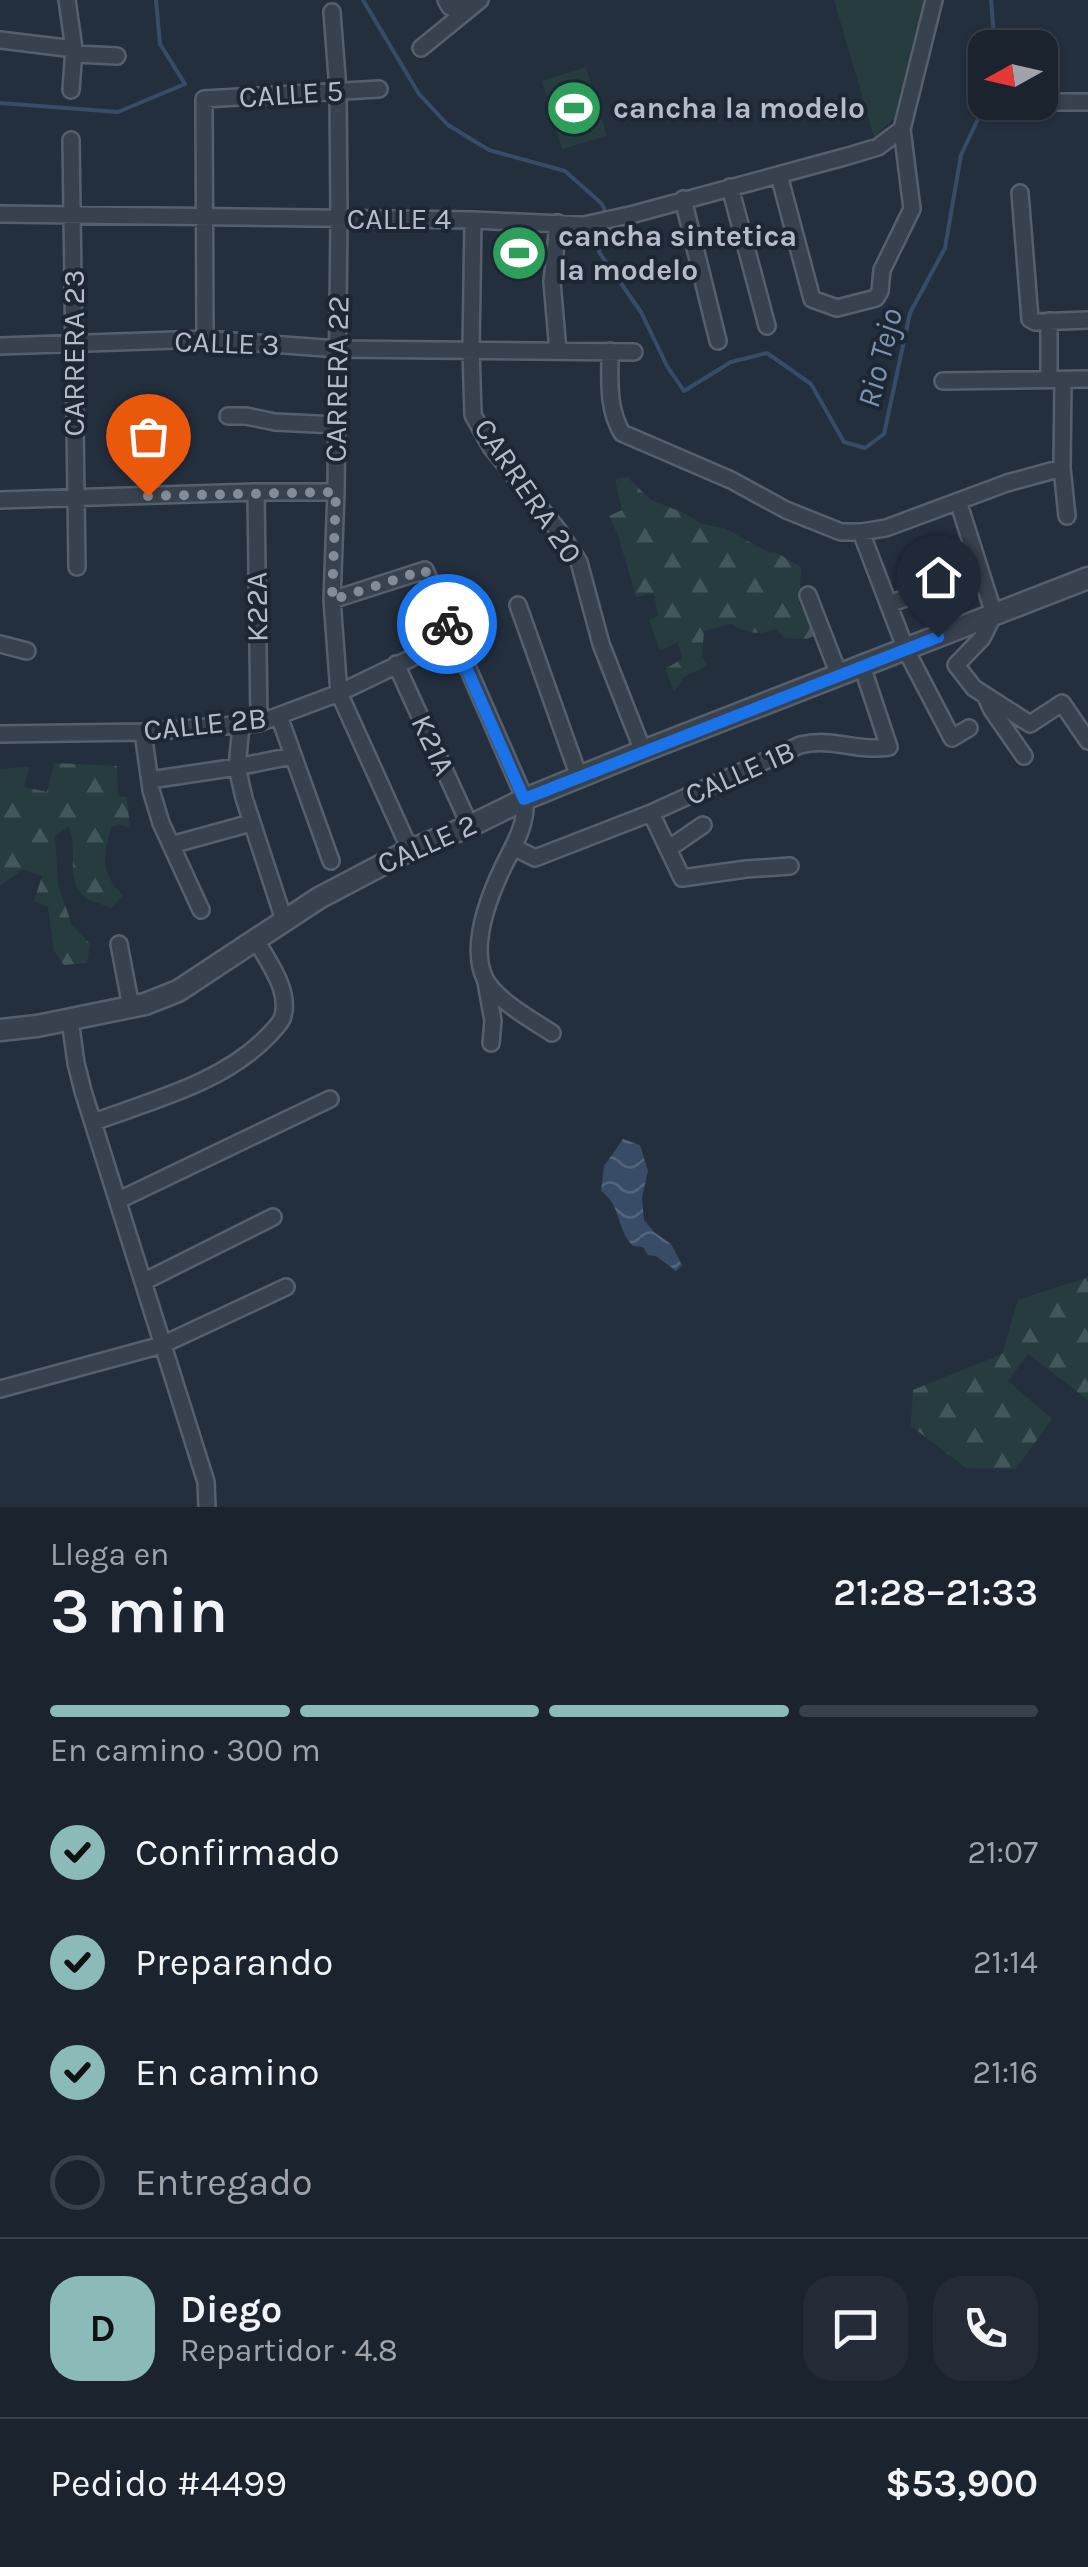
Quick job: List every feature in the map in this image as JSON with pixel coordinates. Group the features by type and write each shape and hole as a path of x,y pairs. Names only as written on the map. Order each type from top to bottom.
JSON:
{"street":[{"path":"68,0 75,52 71,90"},
{"path":"446,0 450,7 463,0"},
{"path":"421,48 480,0"},
{"path":"779,175 812,299 837,308 876,298 882,270 912,209 902,129 934,0"},
{"name":"CARRERA 22","path":"332,12 338,90 339,219 332,600 339,693 410,850"},
{"path":"0,40 117,56"},
{"name":"CALLE 5","path":"204,218 204,100 378,89"},
{"path":"1058,102 1088,102"},
{"name":"CALLE 4","path":"0,214 584,225 878,147 902,129"},
{"name":"CARRERA 23","path":"71,140 77,567"},
{"path":"730,187 766,326"},
{"path":"1020,193 1028,315 1032,322 1088,320"},
{"path":"683,199 718,341"},
{"path":"204,218 205,339"},
{"name":"CARRERA 20","path":"473,220 473,415 490,447 580,562 600,644 643,751"},
{"path":"558,224 552,282 558,352"},
{"path":"1049,322 1068,516"},
{"name":"CALLE 3","path":"0,346 205,339 338,350 634,352"},
{"path":"610,351 611,406 622,433 841,532 886,528 1062,468"},
{"path":"943,381 1088,379"},
{"path":"228,416 337,426"},
{"name":"K22A","path":"256,492 259,723"},
{"path":"0,500 336,492"},
{"path":"958,501 994,614 982,638 956,665 974,688 1030,724 1062,703 1088,741"},
{"path":"861,532 906,650 952,738 970,728"},
{"path":"332,600 425,570 524,799 526,816 496,882 481,934 480,955 493,1021 491,1042"},
{"name":"CALLE 2","path":"0,1030 131,1007 178,992 284,920 410,850 643,751 1088,578"},
{"path":"889,604 936,587"},
{"path":"808,595 839,675"},
{"path":"518,606 579,777"},
{"name":"CALLE 2B","path":"0,734 143,732 259,723 339,693 452,638"},
{"path":"0,644 27,651"},
{"name":"K21A","path":"396,664 470,826"},
{"name":"CALLE 1B","path":"651,812 800,745 820,740 872,749 889,746 862,666"},
{"path":"984,693 1024,756"},
{"path":"279,716 332,861"},
{"path":"241,726 238,767 251,823 284,920"},
{"path":"143,732 161,823 202,910"},
{"name":"CALLE 2B","path":"150,780 292,756"},
{"path":"651,812 682,878 790,866"},
{"name":"CALLE 2","path":"513,847 535,858 651,812"},
{"path":"171,845 251,823"},
{"path":"668,848 703,825"},
{"path":"94,1122 217,1074 252,1052 275,1028 282,1018 283,990 256,940"},
{"path":"118,944 131,1007"},
{"path":"486,980 509,1004 552,1033"},
{"path":"70,1020 76,1064 206,1482 207,1507"},
{"path":"119,1200 330,1099"},
{"path":"143,1282 274,1217"},
{"path":"0,1389 162,1345 286,1287"}],"green space":[{"path":"834,0 924,0 895,118 874,137"},
{"name":"cancha la modelo","path":"586,67 607,136 562,149 542,81"},
{"path":"627,477 651,500 702,524 724,528 801,567 799,604 817,635 785,638 775,629 753,632 731,624 704,631 702,656 707,666 684,677 674,691 665,669 682,659 678,642 660,651 649,620 658,616 654,593 636,597 609,516 622,510 615,479"},
{"path":"54,763 117,766 118,796 127,797 130,828 119,824 111,828 106,847 107,872 123,895 112,908 89,900 76,885 68,826 55,837 58,885 72,925 90,944 87,963 64,965 54,951 48,907 34,901 42,876 23,869 0,886 0,769 29,767 24,787 47,792"},
{"path":"1088,1277 1088,1400 1028,1354 1008,1381 1052,1419 1016,1469 966,1468 911,1426 913,1390 1002,1354 1018,1300"}],"water":[{"path":"623,1139 640,1145 648,1171 642,1198 644,1220 671,1244 682,1265 676,1271 656,1256 648,1255 643,1247 633,1246 612,1203 601,1191 604,1166"}],"waterway":[{"name":"Rio Tejo","path":"0,103 118,112 185,84 160,44 156,0"},
{"name":"Rio Tejo","path":"363,0 419,94 448,125 489,150 565,171 602,204 607,216"},
{"name":"Rio Tejo","path":"991,0 994,30"},
{"name":"Rio Tejo","path":"611,224 599,252 641,312 684,391 731,362 767,353 811,384 844,442 865,448 884,434 910,313 945,248 961,155 978,120"}],"way so far":[{"path":"148,496 336,492 332,600 425,570 447,624"}],"place":[{"name":"cancha la modelo","path":"574,108"},
{"name":"cancha sintetica la modelo","path":"519,253"}],"route":[{"path":"447,624 524,799 938,637"}]}
